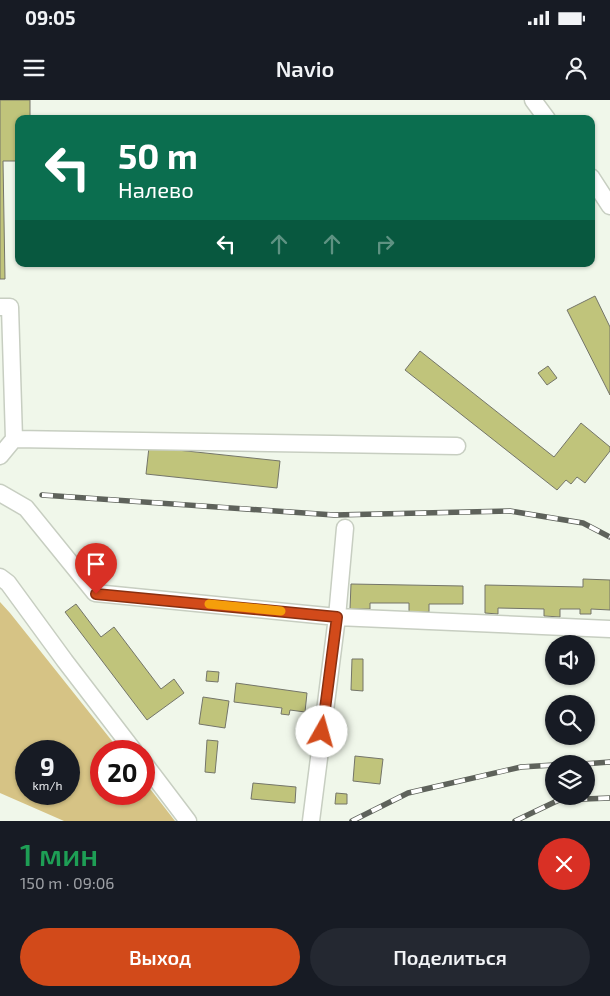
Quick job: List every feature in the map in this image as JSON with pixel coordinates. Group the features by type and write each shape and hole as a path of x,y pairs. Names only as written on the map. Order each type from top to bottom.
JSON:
{"street":[{"path":"533,100 544,115"},
{"path":"595,182 610,206"},
{"path":"0,307 10,307 14,439 0,456"},
{"path":"14,439 457,446"},
{"path":"0,493 26,508 96,594 337,617 610,629"},
{"path":"311,821 337,617 345,528"},
{"path":"0,577 8,583 65,662 125,740"},
{"path":"155,778 188,821"}],"shaded area":[{"path":"0,602 111,740 90,740 90,805 155,805 155,795 175,821 64,821 27,805 80,805 80,740 15,740 15,800 0,793"}],"building":[{"path":"0,100 30,100 30,115 15,115 15,161 3,161 5,279 0,279"},
{"path":"595,296 610,327 610,395 567,310"},
{"path":"420,351 554,457 581,423 610,447 610,451 585,483 577,477 571,484 566,480 557,490 405,370"},
{"path":"548,366 557,378 547,385 538,373"},
{"path":"149,447 280,461 277,488 146,474"},
{"path":"583,579 610,580 610,610 591,609 591,614 580,614 580,609 560,609 560,617 544,616 544,609 498,608 498,614 485,613 485,585 583,587"},
{"path":"351,584 463,586 463,604 429,604 429,612 409,612 409,603 370,603 370,609 350,609"},
{"path":"76,604 101,637 114,627 161,689 174,679 184,693 147,720 65,612"},
{"path":"352,659 363,659 363,691 351,690"},
{"path":"207,671 219,672 218,682 206,681"},
{"path":"236,683 307,693 305,712 290,710 289,715 281,714 282,708 234,702"},
{"path":"203,697 229,701 225,728 199,724"},
{"path":"207,740 218,741 215,773 205,772"},
{"path":"355,756 383,759 380,784 353,781"},
{"path":"253,783 296,787 295,803 251,799"},
{"path":"336,793 347,794 347,804 335,804"}],"railway":[{"path":"42,495 334,515 510,511 583,523 610,537"},
{"path":"595,763 610,762"},
{"path":"352,821 408,793 521,767 545,766"},
{"path":"515,821 559,800 610,798"}],"slow traffic":[{"path":"209,604 281,611"}],"route":[{"path":"96,594 337,617 322,732"}]}
